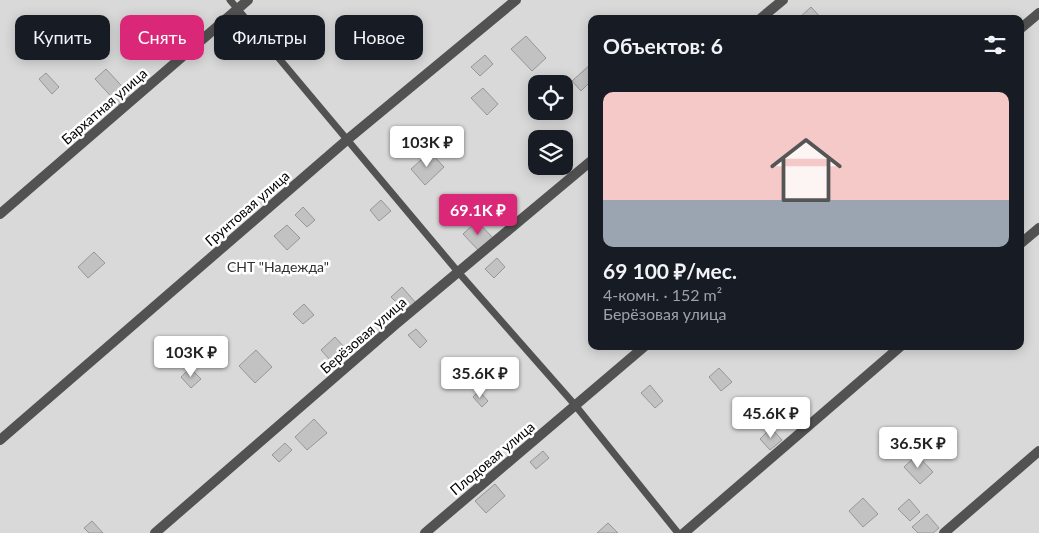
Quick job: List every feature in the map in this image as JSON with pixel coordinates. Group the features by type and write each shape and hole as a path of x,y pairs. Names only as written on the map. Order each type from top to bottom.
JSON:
{"street":[{"name":"Бархатная улица","path":"0,214 248,0"},
{"name":"Грунтовая улица","path":"0,440 348,139 516,0"},
{"path":"765,15 783,0"},
{"path":"1024,26 1039,13"},
{"name":"Берёзовая улица","path":"155,533 396,324 588,164"},
{"path":"1024,241 1039,228"},
{"name":"Плодовая улица","path":"425,533 640,350"},
{"path":"684,533 896,350"},
{"path":"944,533 1039,451"}],"lane":[{"path":"230,0 459,273 576,405 678,533"}],"green space":[{"name":"СНТ \"Надежда\"","path":"0,0 1039,0 1039,533 0,533"}],"building":[{"path":"811,7 818,15 802,15"},
{"path":"526,36 546,58 532,71 511,49"},
{"path":"485,55 493,64 480,76 471,67"},
{"path":"588,67 588,84 581,91 573,80"},
{"path":"106,69 131,96 120,106 95,79"},
{"path":"46,73 59,87 52,94 39,79"},
{"path":"483,88 498,104 487,115 471,98"},
{"path":"430,152 444,167 425,185 411,169"},
{"path":"381,200 391,211 379,221 370,210"},
{"path":"303,207 315,220 307,227 295,215"},
{"path":"477,221 493,238 479,251 463,234"},
{"path":"287,225 300,238 287,250 274,236"},
{"path":"94,252 105,263 88,278 78,267"},
{"path":"497,258 505,267 494,278 485,269"},
{"path":"402,287 416,303 406,312 391,297"},
{"path":"304,304 314,315 303,324 293,314"},
{"path":"416,329 427,341 420,348 408,335"},
{"path":"335,337 345,348 331,361 321,350"},
{"path":"256,350 272,367 255,383 239,366"},
{"path":"190,368 201,379 191,388 181,377"},
{"path":"719,368 732,382 721,391 709,377"},
{"path":"650,385 663,401 655,408 641,393"},
{"path":"479,391 488,401 482,407 473,397"},
{"path":"314,419 327,433 307,450 295,437"},
{"path":"771,428 782,440 770,450 760,439"},
{"path":"285,443 292,450 279,462 272,455"},
{"path":"543,451 549,458 536,469 530,462"},
{"path":"917,455 933,472 920,484 904,467"},
{"path":"495,484 505,496 486,513 475,501"},
{"path":"863,498 878,514 863,527 849,511"},
{"path":"909,499 920,512 910,521 898,509"},
{"path":"927,514 939,528 933,533 918,533 912,527"},
{"path":"92,521 103,533 89,533 84,528"},
{"path":"608,523 618,533 597,533"}]}
